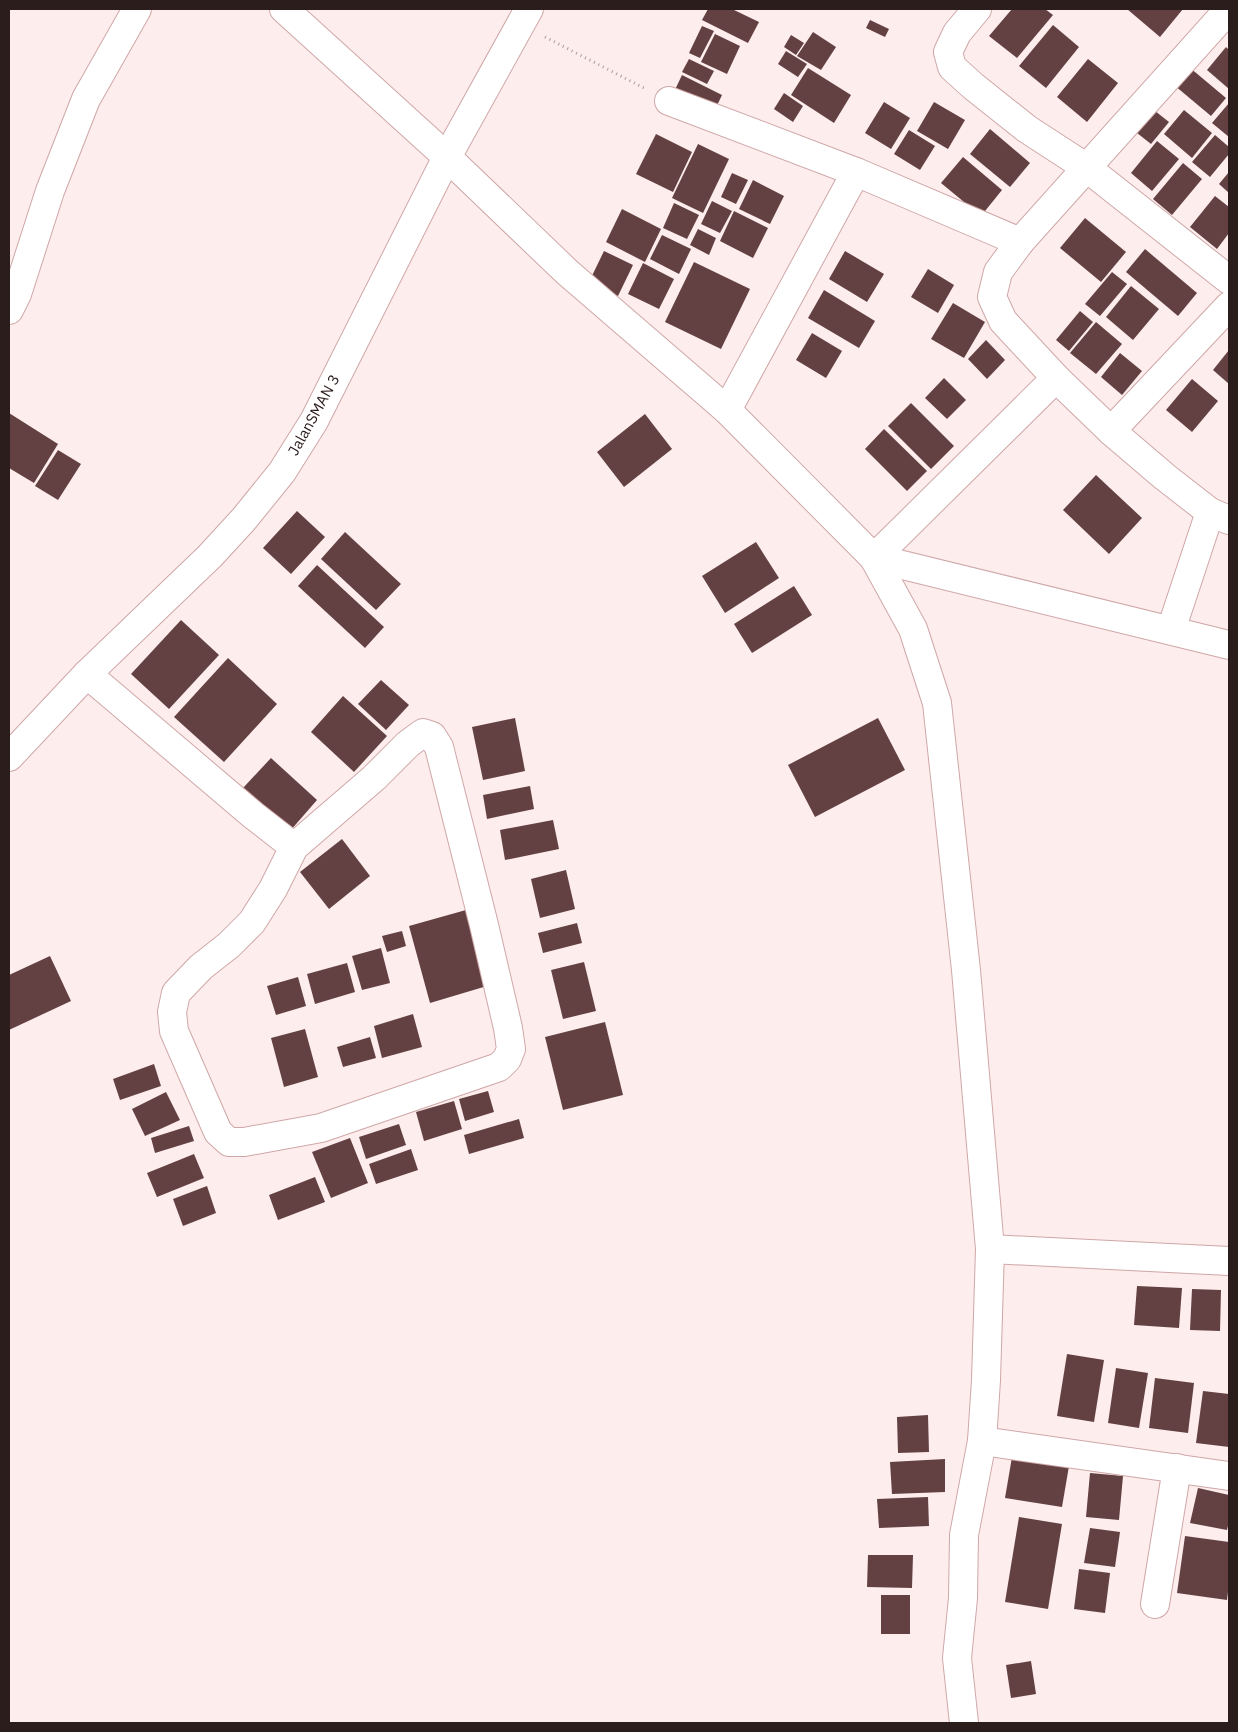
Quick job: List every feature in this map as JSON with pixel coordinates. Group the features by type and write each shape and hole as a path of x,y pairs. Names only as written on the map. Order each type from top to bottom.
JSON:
{"street":[{"path":"9,310 17,294 50,191 86,99 137,9"},
{"path":"284,9 447,157 566,272 727,410 874,558 913,629 937,703 966,970 990,1249 982,1441 964,1535 963,1598 957,1658 964,1723"},
{"path":"977,9 957,33 948,52 952,67 1027,129 1087,168 1229,280"},
{"path":"1171,630 1220,516 1165,477 1110,430 1056,378 1003,321 992,297 998,272 1020,242 1229,9"},
{"name":"JalanSMAN 3","path":"9,757 87,674 210,556 244,519 282,472 314,421 447,157 526,17"},
{"path":"669,101 856,172 1020,242"},
{"path":"727,410 856,172"},
{"path":"1110,430 1229,306"},
{"path":"874,558 1056,378"},
{"path":"874,558 1229,645"},
{"path":"87,674 252,815 294,847"},
{"path":"422,733 432,736 439,747 484,925 508,1028 511,1049 507,1059 499,1067 321,1128 244,1142 229,1142 218,1132 174,1031 172,1012 176,993 201,967 229,945 252,922 273,889 294,847 374,778 408,744 422,733"},
{"path":"990,1249 1229,1262"},
{"path":"982,1441 1229,1476"},
{"path":"1155,1604 1177,1468"}],"path":[{"path":"526,17 669,101"}],"building":[{"path":"708,9 732,9 759,22 748,43 702,20"},
{"path":"1012,9 1045,9 1053,15 1017,58 989,36"},
{"path":"1127,9 1183,9 1160,37"},
{"path":"870,20 889,29 885,37 866,28"},
{"path":"1053,25 1079,47 1046,88 1019,66"},
{"path":"702,26 714,31 700,58 689,53"},
{"path":"813,32 836,47 821,70 797,56"},
{"path":"715,34 740,46 727,74 701,62"},
{"path":"791,35 804,43 796,55 784,47"},
{"path":"1226,47 1229,50 1229,89 1207,70"},
{"path":"786,51 807,64 798,77 778,64"},
{"path":"689,59 714,71 707,84 682,72"},
{"path":"1088,59 1118,83 1087,122 1057,97"},
{"path":"1189,67 1226,98 1211,116 1174,85"},
{"path":"808,68 851,95 834,123 791,95"},
{"path":"682,75 722,95 713,114 673,94"},
{"path":"784,93 803,106 793,122 774,109"},
{"path":"884,102 910,118 891,149 865,133"},
{"path":"934,102 965,120 948,149 917,131"},
{"path":"1229,103 1229,137 1212,123"},
{"path":"1150,107 1169,122 1151,144 1132,129"},
{"path":"1184,110 1212,133 1192,158 1164,134"},
{"path":"990,129 1030,163 1010,187 970,154"},
{"path":"909,130 935,146 920,170 894,154"},
{"path":"656,134 692,152 673,192 636,174"},
{"path":"1215,135 1229,147 1229,154 1210,177 1192,162"},
{"path":"1157,141 1179,159 1152,191 1131,173"},
{"path":"698,144 729,159 703,213 672,198"},
{"path":"963,157 1002,190 981,216 941,183"},
{"path":"1183,163 1202,179 1172,215 1153,199"},
{"path":"1229,172 1229,193 1219,184"},
{"path":"732,173 748,180 736,204 721,197"},
{"path":"753,180 784,196 770,224 739,209"},
{"path":"1215,196 1229,207 1229,233 1217,249 1190,227"},
{"path":"712,201 732,211 720,233 701,224"},
{"path":"674,203 699,215 687,239 663,228"},
{"path":"622,209 661,229 645,262 606,242"},
{"path":"734,211 768,228 753,258 720,241"},
{"path":"1085,218 1126,252 1101,282 1060,248"},
{"path":"698,229 716,238 709,255 690,245"},
{"path":"662,235 691,249 679,274 650,259"},
{"path":"1145,249 1197,293 1178,316 1126,272"},
{"path":"604,251 633,265 618,296 589,282"},
{"path":"845,251 884,274 867,302 829,279"},
{"path":"694,262 750,289 721,349 665,322"},
{"path":"643,263 674,279 659,309 628,294"},
{"path":"928,269 954,285 938,313 911,297"},
{"path":"1112,272 1127,284 1100,316 1085,304"},
{"path":"1131,286 1159,309 1133,340 1106,317"},
{"path":"824,290 875,321 859,348 808,318"},
{"path":"953,303 985,322 964,358 931,339"},
{"path":"1080,311 1093,322 1069,351 1056,340"},
{"path":"1096,322 1122,344 1096,374 1070,353"},
{"path":"812,333 842,351 826,378 796,360"},
{"path":"986,340 1005,360 987,379 968,359"},
{"path":"1229,350 1229,384 1213,370"},
{"path":"1120,353 1142,371 1122,395 1101,377"},
{"path":"944,378 966,400 947,419 925,398"},
{"path":"1192,379 1218,401 1192,432 1166,410"},
{"path":"911,403 954,446 931,469 888,426"},
{"path":"9,413 58,444 34,483 9,468"},
{"path":"645,414 672,449 624,487 597,452"},
{"path":"884,429 927,471 907,491 865,449"},
{"path":"58,450 81,464 58,500 35,486"},
{"path":"1096,475 1142,518 1109,554 1063,510"},
{"path":"297,511 325,537 291,574 263,548"},
{"path":"345,532 401,584 376,610 321,559"},
{"path":"756,542 779,578 725,613 702,576"},
{"path":"317,565 384,627 365,648 298,586"},
{"path":"794,586 812,615 752,653 734,624"},
{"path":"181,620 219,655 169,709 131,674"},
{"path":"228,658 277,704 224,762 174,717"},
{"path":"381,680 409,705 386,730 358,704"},
{"path":"343,696 387,736 354,772 311,732"},
{"path":"515,718 525,771 483,780 472,727"},
{"path":"878,718 905,770 815,817 788,765"},
{"path":"271,758 317,800 290,831 243,788"},
{"path":"530,786 534,809 487,819 483,795"},
{"path":"553,820 559,849 505,860 500,830"},
{"path":"342,839 370,876 329,909 300,872"},
{"path":"566,870 575,909 540,918 531,879"},
{"path":"466,910 487,986 430,1003 409,926"},
{"path":"577,923 582,943 543,953 538,933"},
{"path":"402,931 406,946 387,952 382,936"},
{"path":"381,948 390,983 362,990 352,956"},
{"path":"50,956 71,1001 9,1030 9,975"},
{"path":"584,962 596,1011 563,1019 551,970"},
{"path":"347,963 355,992 315,1004 307,974"},
{"path":"298,977 306,1006 276,1015 267,986"},
{"path":"413,1014 422,1047 382,1058 374,1026"},
{"path":"605,1022 623,1095 563,1110 545,1037"},
{"path":"305,1029 318,1077 284,1087 271,1038"},
{"path":"370,1037 376,1058 343,1067 337,1047"},
{"path":"154,1064 161,1086 120,1100 113,1079"},
{"path":"488,1091 494,1112 465,1121 459,1099"},
{"path":"166,1092 180,1120 145,1136 132,1109"},
{"path":"454,1101 462,1129 424,1141 416,1112"},
{"path":"519,1119 524,1138 469,1154 464,1135"},
{"path":"399,1124 406,1145 366,1159 359,1137"},
{"path":"189,1126 194,1141 155,1153 151,1138"},
{"path":"350,1138 368,1183 331,1198 312,1152"},
{"path":"411,1149 418,1170 376,1184 369,1164"},
{"path":"194,1154 204,1178 157,1197 147,1173"},
{"path":"315,1177 325,1202 278,1220 269,1195"},
{"path":"207,1186 216,1213 183,1226 173,1199"},
{"path":"1137,1286 1182,1288 1179,1328 1134,1325"},
{"path":"1192,1289 1221,1290 1220,1331 1190,1330"},
{"path":"1067,1354 1104,1360 1094,1422 1057,1416"},
{"path":"1116,1368 1148,1373 1139,1428 1108,1423"},
{"path":"1155,1378 1194,1383 1188,1433 1149,1428"},
{"path":"1203,1391 1229,1394 1229,1447 1196,1443"},
{"path":"928,1415 929,1452 898,1453 897,1417"},
{"path":"1012,1457 1069,1466 1062,1507 1005,1498"},
{"path":"945,1459 945,1492 892,1494 890,1462"},
{"path":"1090,1473 1123,1476 1119,1520 1086,1517"},
{"path":"1198,1488 1229,1495 1229,1522 1227,1530 1190,1523"},
{"path":"928,1497 929,1526 879,1528 877,1499"},
{"path":"1019,1517 1062,1524 1048,1609 1005,1602"},
{"path":"1090,1528 1120,1532 1115,1567 1084,1563"},
{"path":"1185,1536 1229,1542 1227,1600 1177,1593"},
{"path":"868,1555 913,1555 912,1588 867,1587"},
{"path":"1079,1569 1110,1573 1105,1613 1074,1609"},
{"path":"881,1595 910,1595 910,1634 881,1634"},
{"path":"1031,1661 1036,1694 1011,1698 1006,1665"}]}
